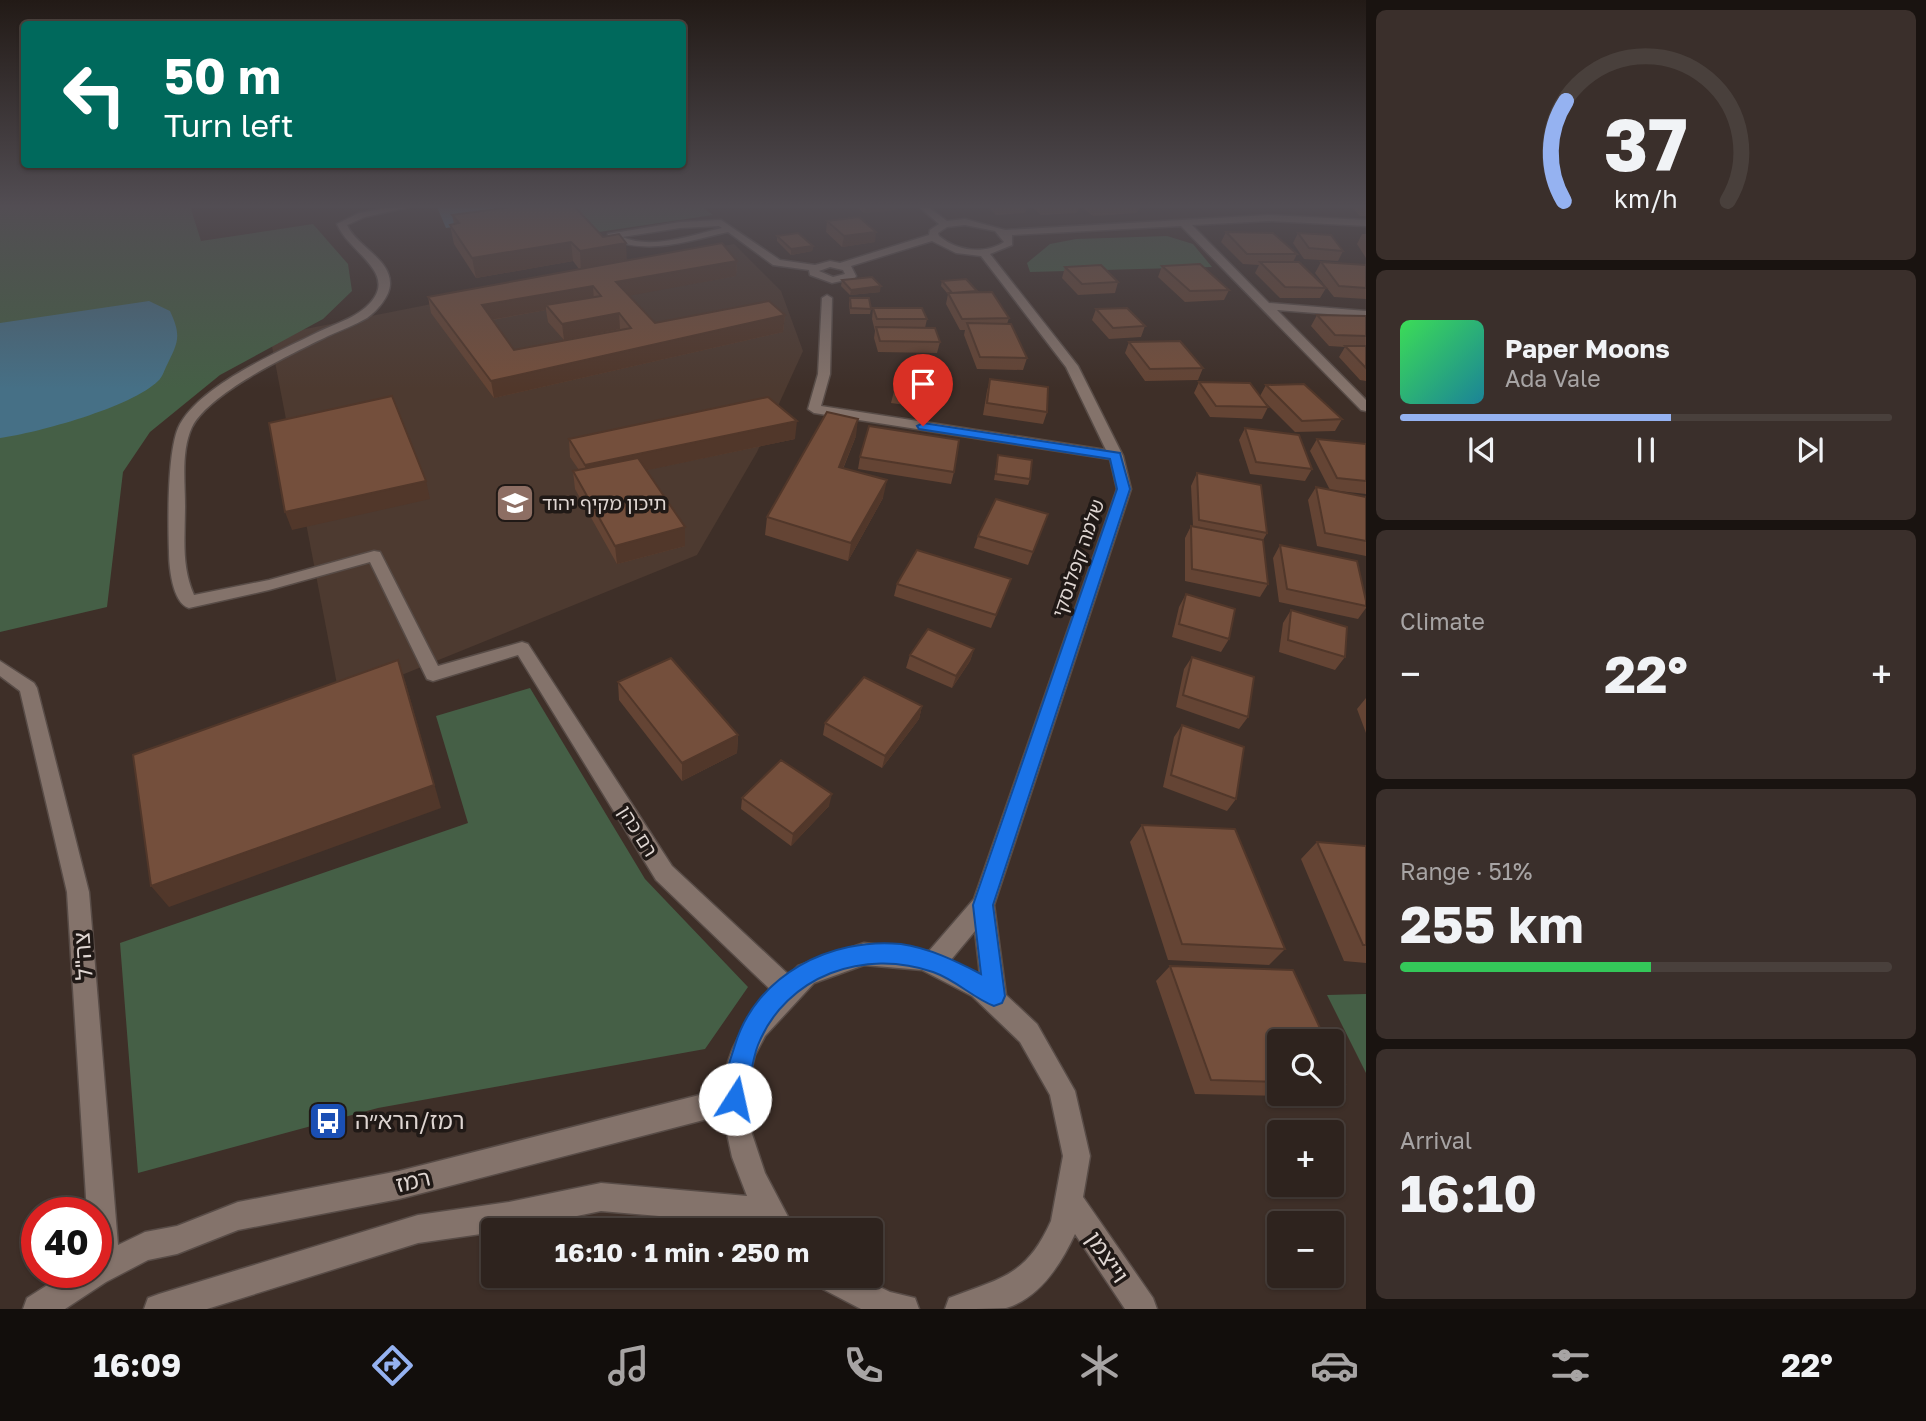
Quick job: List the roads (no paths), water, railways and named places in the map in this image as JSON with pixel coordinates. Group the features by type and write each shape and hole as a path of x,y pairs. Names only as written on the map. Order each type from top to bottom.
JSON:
{"street":[{"name":"רם כהן","path":"379,267 384,284 378,303 364,315 255,370 217,394 188,421 181,441 176,554 178,581 189,602 281,582 374,556 395,591 407,625 433,674 522,648 664,873 786,988"},
{"path":"839,267 847,270 856,267"},
{"name":"שלמה קפלנסקי","path":"983,905 1124,489 1116,456 1072,366 995,267"},
{"path":"1226,267 1366,407"},
{"path":"827,298 824,374 814,409 1116,456"},
{"path":"1264,306 1366,314"},
{"name":"צה\"ל","path":"0,667 28,688 78,892 95,1197"},
{"path":"934,962 983,905"},
{"path":"983,905 994,996"},
{"path":"774,1218 755,1186 740,1146 735,1099 738,1074 748,1039 772,1002 800,976 833,960 867,953 902,954 934,962 973,981 994,996 1029,1031 1056,1075 1072,1120 1077,1166 1072,1205 1057,1243 1036,1270 998,1305 960,1309"},
{"name":"רמז","path":"112,1263 145,1245 177,1240 238,1216 399,1185 735,1099"},
{"path":"495,1218 601,1197 754,1218"},
{"name":"וייצמן","path":"1072,1205 1142,1309"},
{"path":"159,1309 418,1229 481,1220"},
{"name":"רמז","path":"38,1309 71,1288"},
{"path":"850,1288 887,1307 904,1309"}],"water":[{"path":"149,301 170,311 177,334 173,351 158,381 145,391 106,409 59,425 0,438 0,323"}],"place":[{"name":"תיכון מקיף יהוד","path":"515,503"},
{"name":"רמז/הרא״ה","path":"328,1121"}]}
